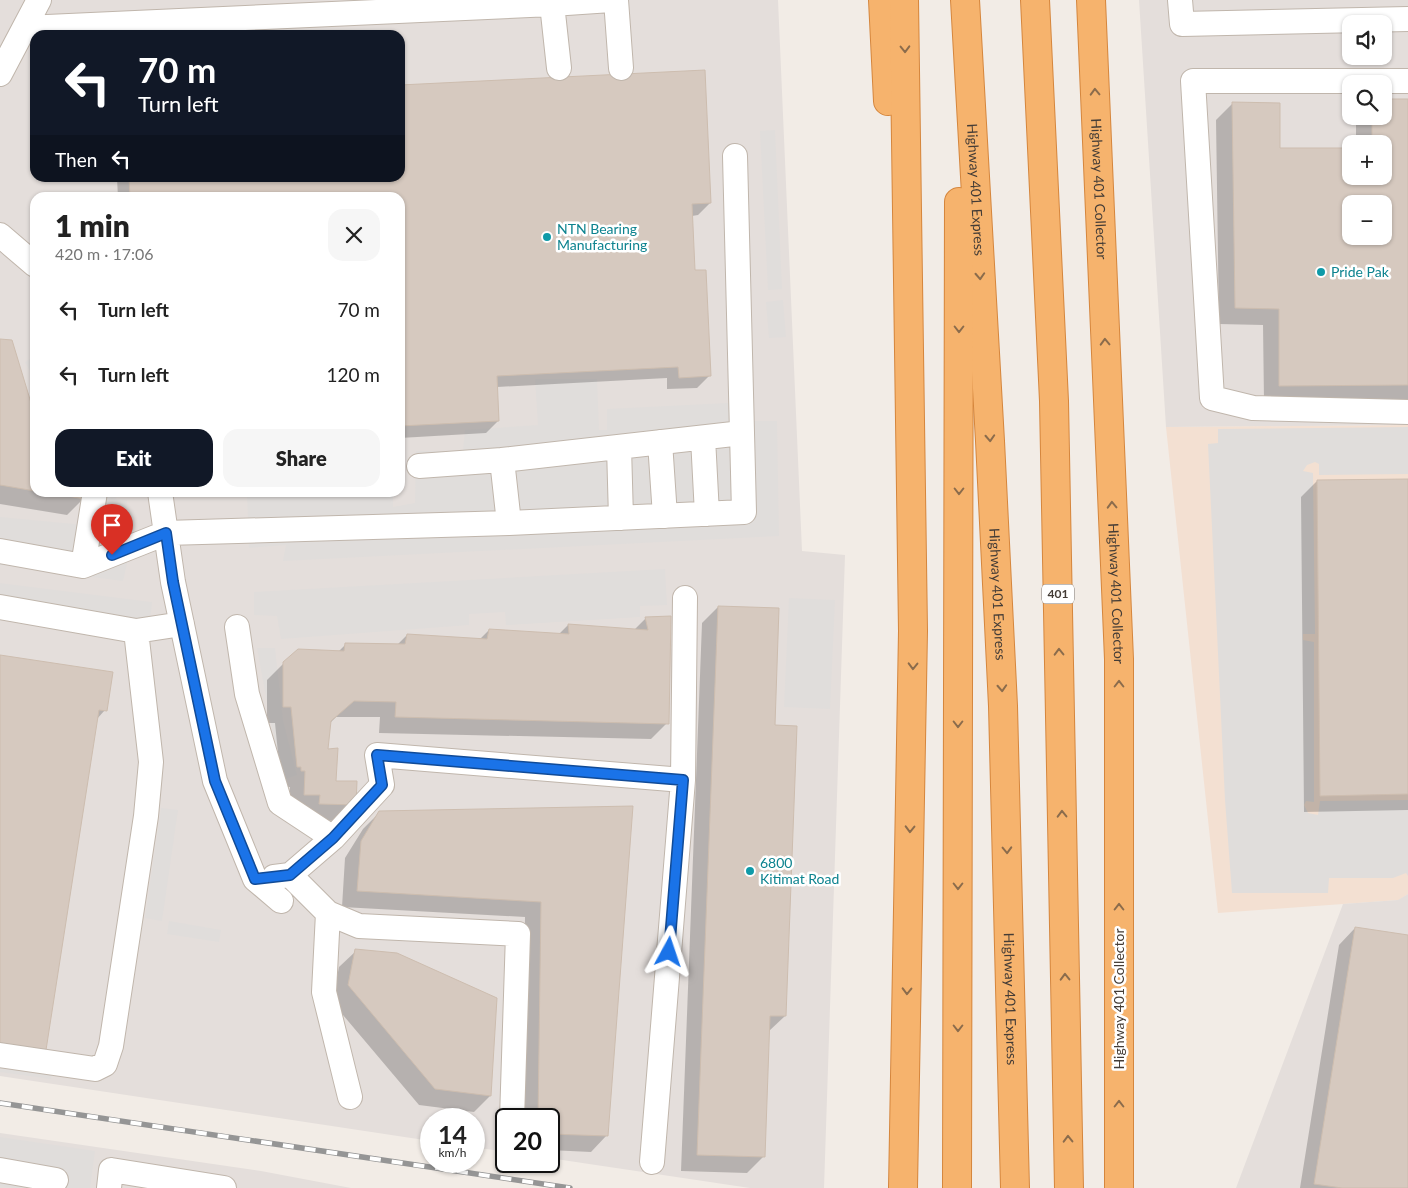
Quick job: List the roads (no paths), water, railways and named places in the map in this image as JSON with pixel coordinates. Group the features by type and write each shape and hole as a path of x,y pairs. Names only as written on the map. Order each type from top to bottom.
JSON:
{"highway":[{"path":"883,0 913,630"},
{"path":"903,1188 913,630 904,0"},
{"path":"958,1188 960,0"},
{"name":"Highway 401 Express","path":"965,0 1003,706 1015,1188"},
{"name":"401","path":"1035,0 1054,401 1069,1188"},
{"name":"Highway 401 Collector","path":"1091,4 1119,659 1119,1188"}],"street":[{"path":"0,74 39,0"},
{"path":"25,28 612,0"},
{"path":"616,0 621,68"},
{"path":"1180,0 1182,24 1408,19"},
{"path":"1388,0 1408,19"},
{"path":"552,4 559,68"},
{"path":"1408,80 1194,81 1212,398 1252,408 1408,412"},
{"path":"0,552 83,566 166,533 509,523 744,512 735,156"},
{"path":"0,234 30,261"},
{"path":"419,466 502,460 742,433"},
{"path":"703,438 707,514"},
{"path":"660,442 665,516"},
{"path":"619,447 621,518"},
{"path":"502,460 509,523"},
{"path":"83,566 94,497"},
{"path":"161,497 173,582 215,781 255,879 281,901"},
{"path":"652,1162 683,780 685,598"},
{"path":"0,607 136,631 182,624"},
{"path":"237,627 247,694 280,803 333,838"},
{"path":"0,1055 95,1070 105,1064 111,1046 146,816 151,762 136,631"},
{"path":"255,879 290,875 333,838 382,785 377,755 683,780"},
{"path":"290,875 328,913 359,926 518,934 512,1108"},
{"path":"328,913 324,992 350,1097"},
{"path":"0,1170 56,1180"},
{"path":"109,1188 111,1170 224,1188"}],"railway":[{"path":"0,1103 570,1188"}],"place":[{"name":"NTN Bearing Manufacturing","path":"547,237"},
{"name":"Pride Pak","path":"1321,272"},
{"name":"6800 Kitimat Road","path":"750,871"}]}
